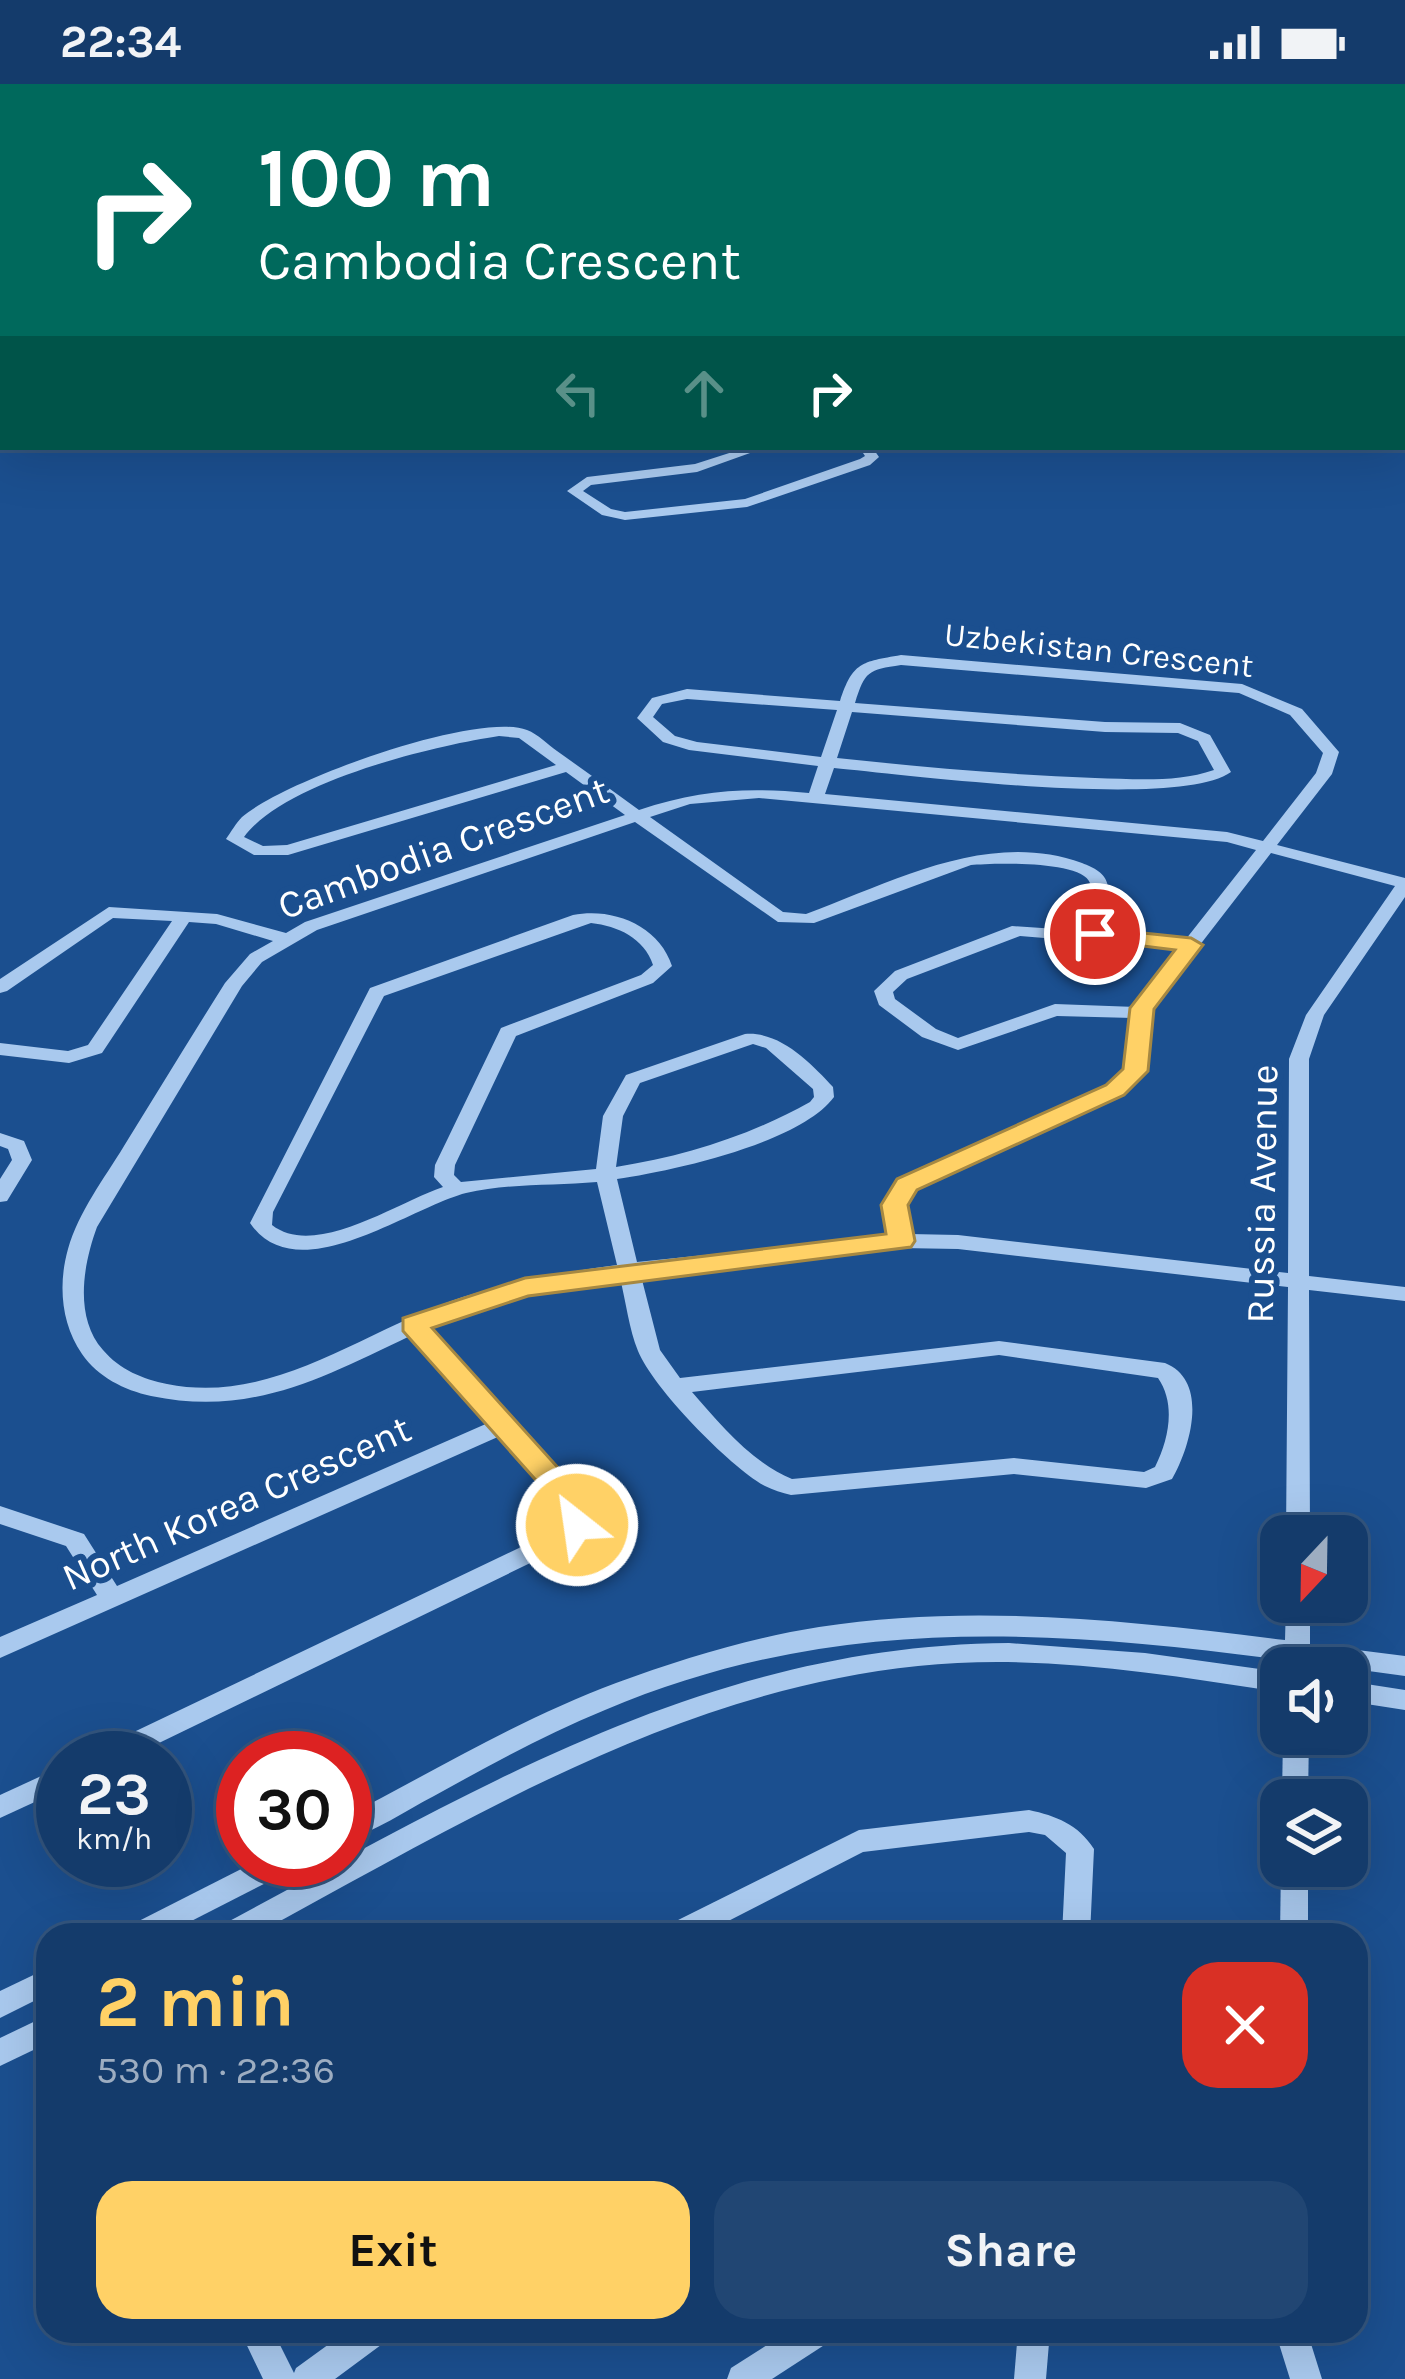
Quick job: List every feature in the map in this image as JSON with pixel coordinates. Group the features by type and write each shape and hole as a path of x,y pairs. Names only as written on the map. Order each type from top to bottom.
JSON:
{"street":[{"path":"752,450 697,468 582,483 576,495 625,516 740,504 865,462 873,457 867,450"},
{"name":"Uzbekistan Crescent","path":"816,797 852,682 863,668 916,659 1255,693 1311,723 1331,752 1324,774 1269,845"},
{"path":"687,694 845,706 1106,728 1180,728 1204,738 1223,772 1208,783 1146,788 827,760 688,746 669,739 644,715 657,701 687,694"},
{"path":"566,767 288,850 260,851 234,839 244,823 317,784 473,731 517,731 771,914 792,920 819,916 975,859 1073,864 1088,869 1099,884 1095,934"},
{"name":"Cambodia Crescent","path":"1405,883 1269,845 816,797 715,794 635,816 283,938 234,983 94,1211 73,1259 78,1321 92,1352 120,1376 155,1390 212,1396 261,1390 413,1324 507,1291 901,1241 958,1242 1405,1294"},
{"path":"901,1241 895,1205 907,1185 1125,1083 1137,1066 1142,1013 1269,845"},
{"name":"Russia Avenue","path":"1298,1515 1302,1043 1315,1016 1405,883"},
{"path":"0,987 100,916 133,910 238,923 283,938"},
{"path":"457,1189 444,1177 445,1165 508,1032 661,970 663,958 620,922 601,916 579,919 380,989 260,1223 277,1239 317,1242 457,1189 606,1175 704,1154 806,1113 821,1102 824,1091 773,1044 752,1038 642,1075 622,1094 605,1147 606,1175 649,1351 676,1386 746,1461 779,1486 1014,1466 1146,1480 1164,1472 1179,1440 1177,1386 1165,1371 1025,1349 944,1352 676,1386"},
{"path":"0,1049 69,1057 95,1049 183,918"},
{"path":"1142,1013 1055,1010 958,1044 928,1033 883,996 892,980 1008,932 1095,934 1191,945"},
{"path":"0,1139 20,1148 22,1160 0,1196"},
{"path":"159,1731 573,1532 577,1508 413,1324"},
{"name":"North Korea Crescent","path":"0,1648 503,1426"},
{"path":"0,1514 75,1540 112,1599"},
{"path":"372,1816 620,1692 714,1660 839,1632 951,1621 1020,1622 1260,1655"},
{"path":"252,1923 630,1730 719,1696 826,1669 922,1655 1044,1653 1260,1679"},
{"path":"1368,1664 1405,1666"},
{"path":"1368,1694 1405,1700"},
{"path":"0,1807 36,1790"},
{"path":"698,1923 859,1841 1029,1821 1053,1826 1079,1849 1076,1923"},
{"path":"161,1923 232,1887"},
{"path":"1294,1887 1294,1923"},
{"path":"0,2005 36,1986"},
{"path":"0,2053 36,2034"},
{"path":"262,2343 280,2379"},
{"path":"308,2379 358,2343"},
{"path":"743,2379 799,2343"},
{"path":"1030,2379 1033,2343"},
{"path":"1295,2343 1306,2379"}],"route":[{"path":"577,1525 577,1508 413,1324 525,1287 901,1241 895,1205 907,1185 1115,1090 1136,1071 1142,1008 1191,945 1095,934"}]}
